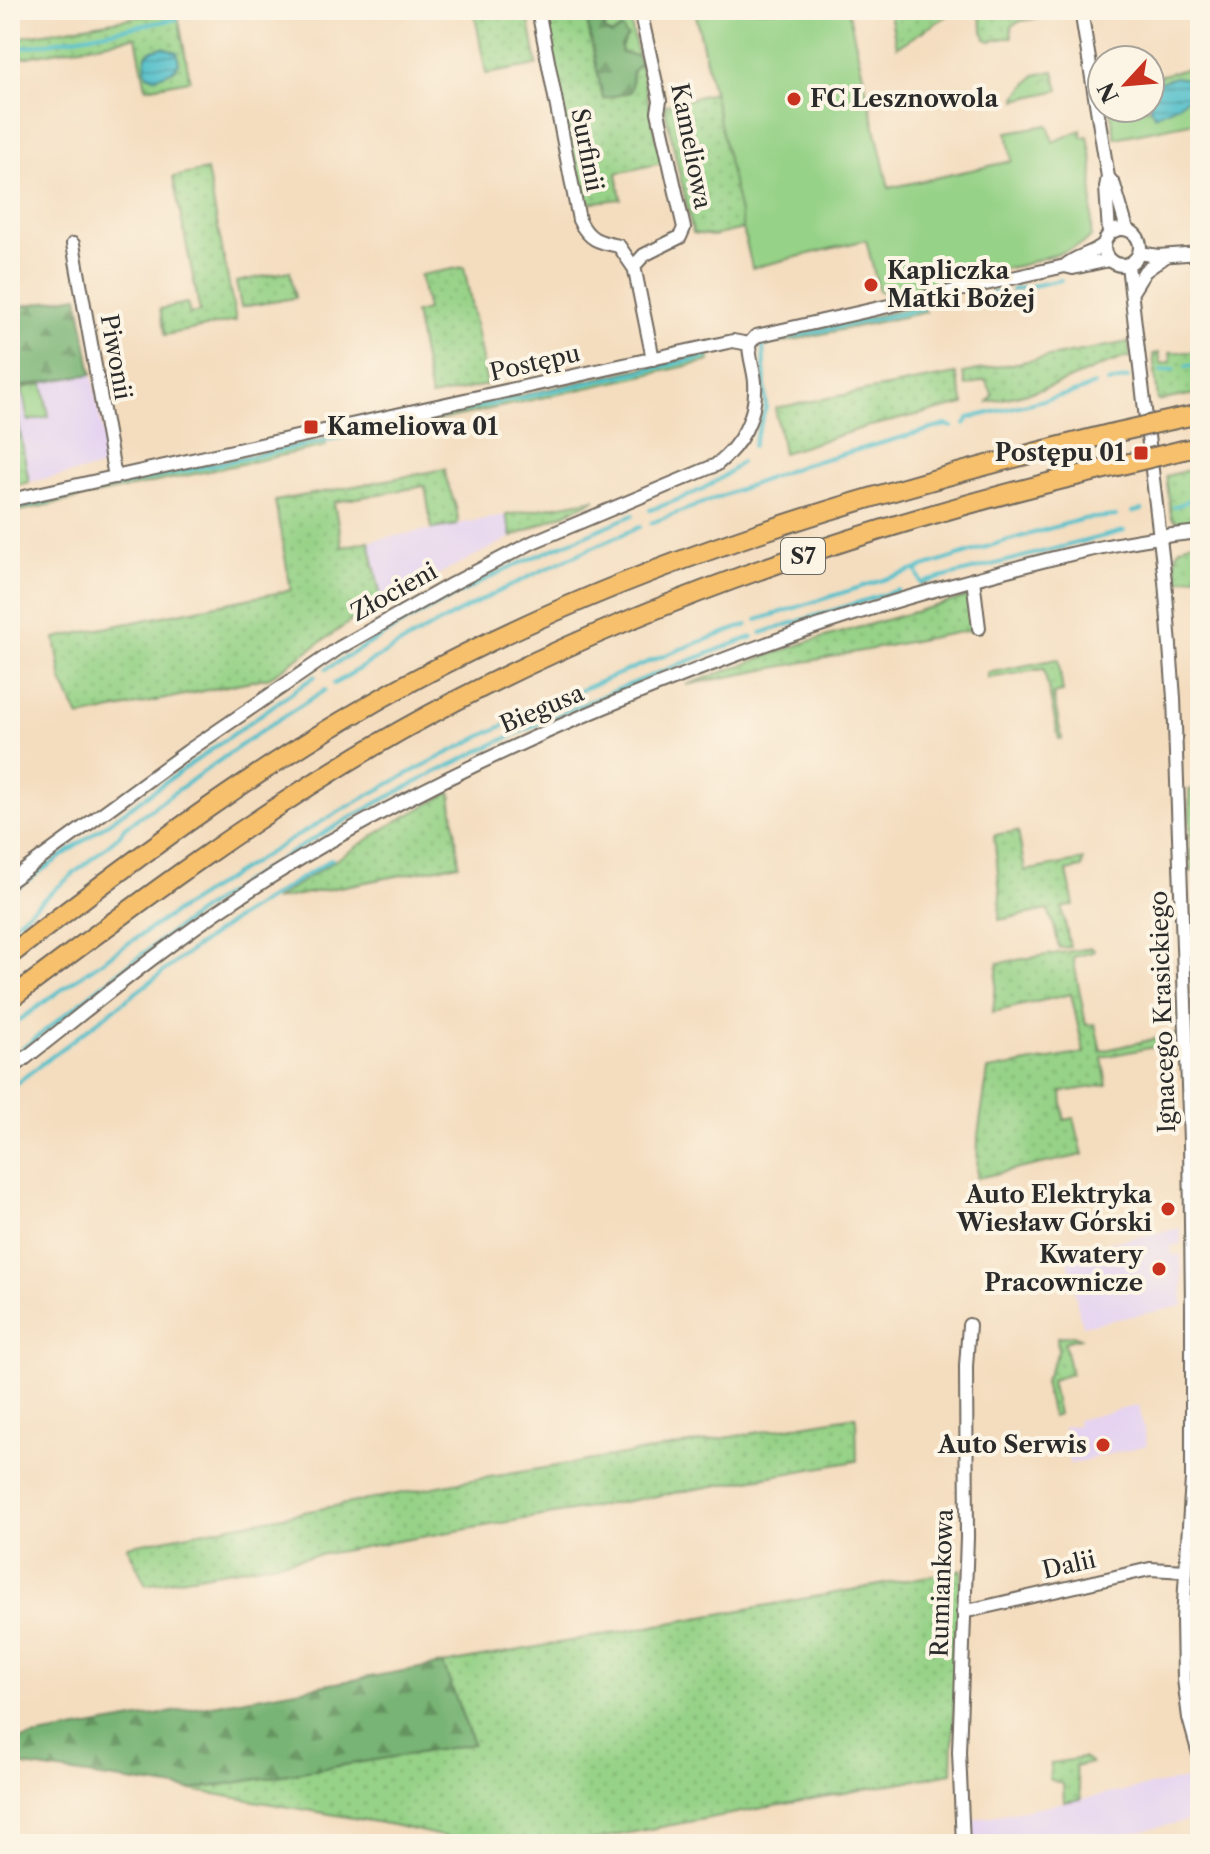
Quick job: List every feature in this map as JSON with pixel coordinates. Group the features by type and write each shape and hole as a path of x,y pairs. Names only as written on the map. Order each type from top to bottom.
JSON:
{"highway":[{"name":"S7","path":"10,955 129,863 241,784 356,713 472,650 592,595 746,535 922,481 1200,414"},
{"name":"S7","path":"10,999 197,860 266,813 473,692 660,608 784,563 907,522 1028,487 1192,449"}],"street":[{"name":"Surfinii","path":"538,10 579,220 595,241 619,246 634,268"},
{"name":"Kameliowa","path":"634,268 644,255 680,237 684,228 658,112 660,101 640,10"},
{"path":"1081,10 1108,177 1104,253 1117,265 1128,265 1139,253 1140,244 1127,229 1114,185 1108,177"},
{"path":"1106,239 1118,229 1127,229"},
{"name":"Postępu","path":"1065,266 1072,259 1092,253 1106,239"},
{"name":"Piwonii","path":"73,244 115,477"},
{"path":"1139,253 1166,256 1200,253"},
{"path":"1132,292 1145,271 1166,256"},
{"name":"Postępu","path":"10,500 736,341 749,344 756,336 1065,266 1073,268 1109,260"},
{"name":"Ignacego Krasickiego","path":"1128,265 1160,536 1174,698 1196,1226 1196,1478 1186,1571 1184,1679 1189,1718 1200,1758"},
{"path":"634,268 653,359"},
{"name":"Złocieni","path":"10,881 188,751 339,648 533,542 716,465 736,445 753,410 755,385 749,344"},
{"name":"Biegusa","path":"10,1070 135,972 240,896 384,810 513,745 720,660 878,605 1109,544 1200,532"},
{"path":"973,579 979,628"},
{"name":"Rumiankowa","path":"963,1844 959,1752 967,1538 966,1366 969,1325"},
{"name":"Dalii","path":"963,1612 1150,1569 1186,1571"}],"shaded area":[{"path":"92,374 109,466 29,482 12,388"},
{"path":"506,515 512,537 382,603 369,541"},
{"path":"1180,1228 1181,1244 1171,1246 1171,1250 1172,1255 1181,1255 1183,1306 1082,1326 1066,1252"},
{"path":"1139,1405 1147,1445 1070,1464 1063,1427 1078,1425 1077,1420"},
{"path":"1197,1777 1200,1818 1082,1844 972,1844 971,1820"}],"green space":[{"path":"177,10 190,80 146,88 136,37 10,60 10,39"},
{"path":"474,10 527,10 537,65 486,74"},
{"path":"542,10 585,10 603,99 631,79 634,68 640,63 662,163 617,173 621,199 579,204"},
{"path":"585,10 606,10 606,32 612,35 622,28 627,37 621,46 622,53 638,56 640,63 632,72 631,92 603,99"},
{"path":"606,10 628,10 638,56 622,53 621,47 627,37 606,32"},
{"path":"695,10 848,10 750,258 743,229 713,236 693,233 664,105 713,93"},
{"path":"695,10 848,10 889,188 1012,161 1007,132 1048,125 1053,142 1081,130 1082,137 1088,136 1093,164 1091,237 1070,249 1026,264 900,293 892,288 879,292 866,240 752,268"},
{"path":"889,10 957,10 897,47"},
{"path":"978,10 1067,10 1068,13 1021,21 1011,26 1012,37 990,41 985,39"},
{"path":"1194,67 1200,121 1115,138 1113,124 1166,124 1166,74"},
{"path":"1054,71 1059,90 1017,100 1016,97 1035,75"},
{"path":"207,170 236,321 165,335 160,309 187,303 190,314 200,312 173,177"},
{"path":"464,267 487,385 431,397 415,313 427,310 420,275"},
{"path":"290,271 295,298 241,307 236,282"},
{"path":"78,296 92,374 12,388 10,308"},
{"path":"918,306 926,312 779,343 778,338"},
{"path":"1129,342 1130,357 1042,389 988,402 993,395 985,380 966,386 963,373"},
{"path":"1170,352 1200,352 1200,393 1158,401 1153,354 1159,353 1161,364 1171,362"},
{"path":"709,353 710,361 417,425 416,422 432,415"},
{"path":"956,374 964,404 866,427 783,453 775,408"},
{"path":"10,377 29,482 10,487"},
{"path":"43,384 49,417 28,421 22,388"},
{"path":"325,439 326,446 10,513 10,506"},
{"path":"1200,467 1200,527 1185,529 1183,523 1171,516 1166,476"},
{"path":"445,469 457,511 457,525 432,529 425,486 334,502 342,547 369,541 382,603 270,677 79,717 62,681 55,638 291,590 275,501"},
{"path":"595,500 512,537 506,515"},
{"path":"1200,541 1200,575 1177,581 1179,549"},
{"path":"974,595 976,629 686,685 807,642"},
{"path":"1058,659 1063,692 1053,694 1062,739 1059,739 1044,669 988,678 987,673"},
{"path":"1200,787 1200,869 1191,871 1189,790"},
{"path":"451,792 459,864 273,900 395,822"},
{"path":"1018,831 1025,871 1083,860 1082,868 1067,871 1074,905 1062,908 1070,947 1059,948 1048,910 999,920 1000,893 994,835"},
{"path":"1090,948 1093,952 1073,957 1086,1025 1095,1024 1101,1051 1176,1034 1176,1043 1102,1057 1107,1085 1062,1092 1064,1120 1074,1118 1083,1155 977,1178 978,1135 988,1070 1084,1053 1071,994 993,1012 998,963"},
{"path":"1073,1335 1080,1338 1064,1342 1071,1374 1051,1380 1058,1414 1052,1417 1044,1382 1058,1352 1057,1337"},
{"path":"856,1416 857,1461 146,1585 127,1546 460,1482"},
{"path":"962,1570 952,1773 570,1844 463,1841 393,1825 191,1790 473,1744 443,1664"},
{"path":"443,1664 473,1744 191,1790 10,1764 10,1741"},
{"path":"1083,1758 1091,1763 1075,1767 1081,1799 1064,1802 1063,1784 1049,1779 1051,1763"}],"water":[{"path":"163,47 177,52 179,63 174,70 154,78 147,75 146,55"},
{"path":"1175,77 1187,79 1191,95 1166,111 1166,80"}],"waterway":[{"path":"189,16 197,10"},
{"path":"10,50 177,19"},
{"path":"1012,290 1061,280"},
{"path":"991,294 1001,292"},
{"path":"974,298 984,296"},
{"path":"938,305 955,302"},
{"path":"753,446 766,407 763,346 782,339 922,309"},
{"path":"438,416 707,357"},
{"path":"1186,366 1200,366"},
{"path":"1161,371 1174,369"},
{"path":"1108,383 1128,378"},
{"path":"965,424 969,418 1077,392 1094,385"},
{"path":"651,523 803,465 946,425 952,427"},
{"path":"10,509 343,437"},
{"path":"650,510 709,485 741,462"},
{"path":"1174,507 1195,498"},
{"path":"1132,512 1142,510"},
{"path":"326,669 504,570 633,515"},
{"path":"757,620 1002,542 1083,519 1116,516"},
{"path":"1188,524 1200,522"},
{"path":"334,684 484,599 640,527"},
{"path":"916,569 921,583 1124,531"},
{"path":"761,633 898,590"},
{"path":"10,1027 184,906 364,798 551,703 747,625"},
{"path":"10,1058 191,918 345,821 544,721 752,637"},
{"path":"10,893 315,676"},
{"path":"10,927 120,835 124,828 325,690"},
{"path":"10,1088 196,947 332,859"}],"place":[{"name":"FC Lesznowola","path":"794,99"},
{"name":"Kapliczka Matki Bożej","path":"871,285"},
{"name":"Kameliowa 01","path":"311,427"},
{"name":"Postępu 01","path":"1141,453"},
{"name":"Auto Elektryka Wiesław Górski","path":"1168,1209"},
{"name":"Kwatery Pracownicze","path":"1159,1269"},
{"name":"Auto Serwis","path":"1103,1445"}]}
